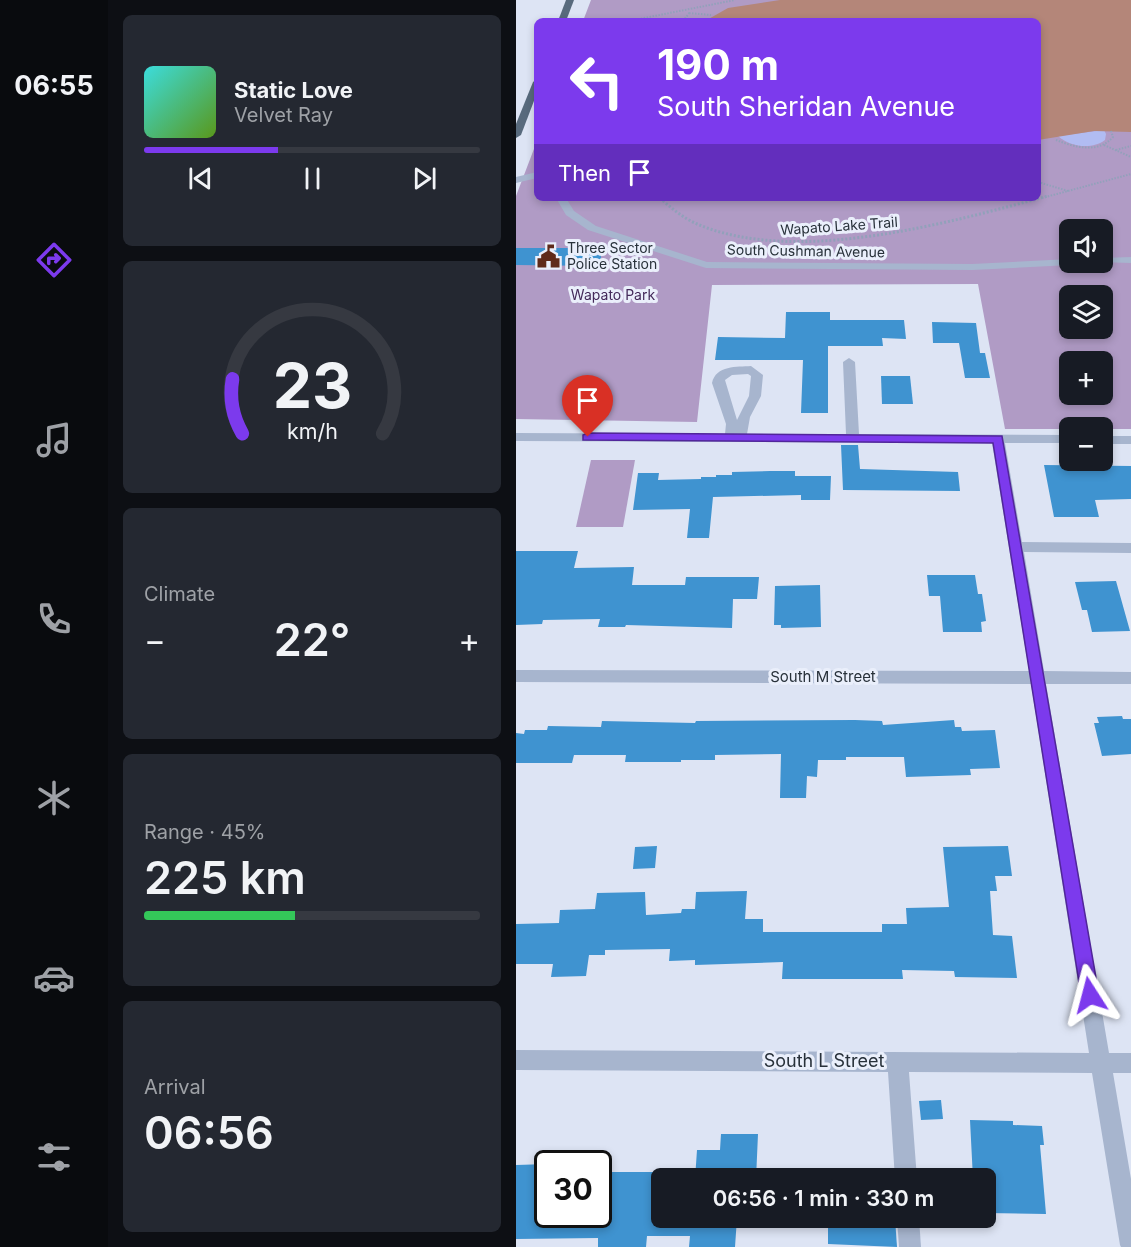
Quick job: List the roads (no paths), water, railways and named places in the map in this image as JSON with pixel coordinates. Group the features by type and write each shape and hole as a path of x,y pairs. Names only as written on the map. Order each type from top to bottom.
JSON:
{"main road":[{"path":"562,18 570,0"},
{"path":"516,135 534,90"}],"street":[{"path":"516,180 534,176"},
{"name":"South Cushman Avenue","path":"563,201 570,213 592,228 706,264 972,267 1059,263"},
{"path":"1113,261 1131,260"},
{"path":"849,362 852,438"},
{"path":"751,370 756,375 755,396 735,438 718,383 719,378 729,371 751,370"},
{"path":"516,437 1059,440"},
{"path":"998,439 1131,1245"},
{"path":"1113,440 1131,440"},
{"path":"1015,547 1131,548"},
{"name":"South M Street","path":"516,676 1131,678"},
{"name":"South L Street","path":"516,1060 1131,1063"},
{"path":"898,1062 905,1168"},
{"path":"909,1228 910,1247"}],"place":[{"name":"Three Sector Police Station","path":"549,256"}],"park label":[{"name":"Wapato Park","path":"613,295"}]}
